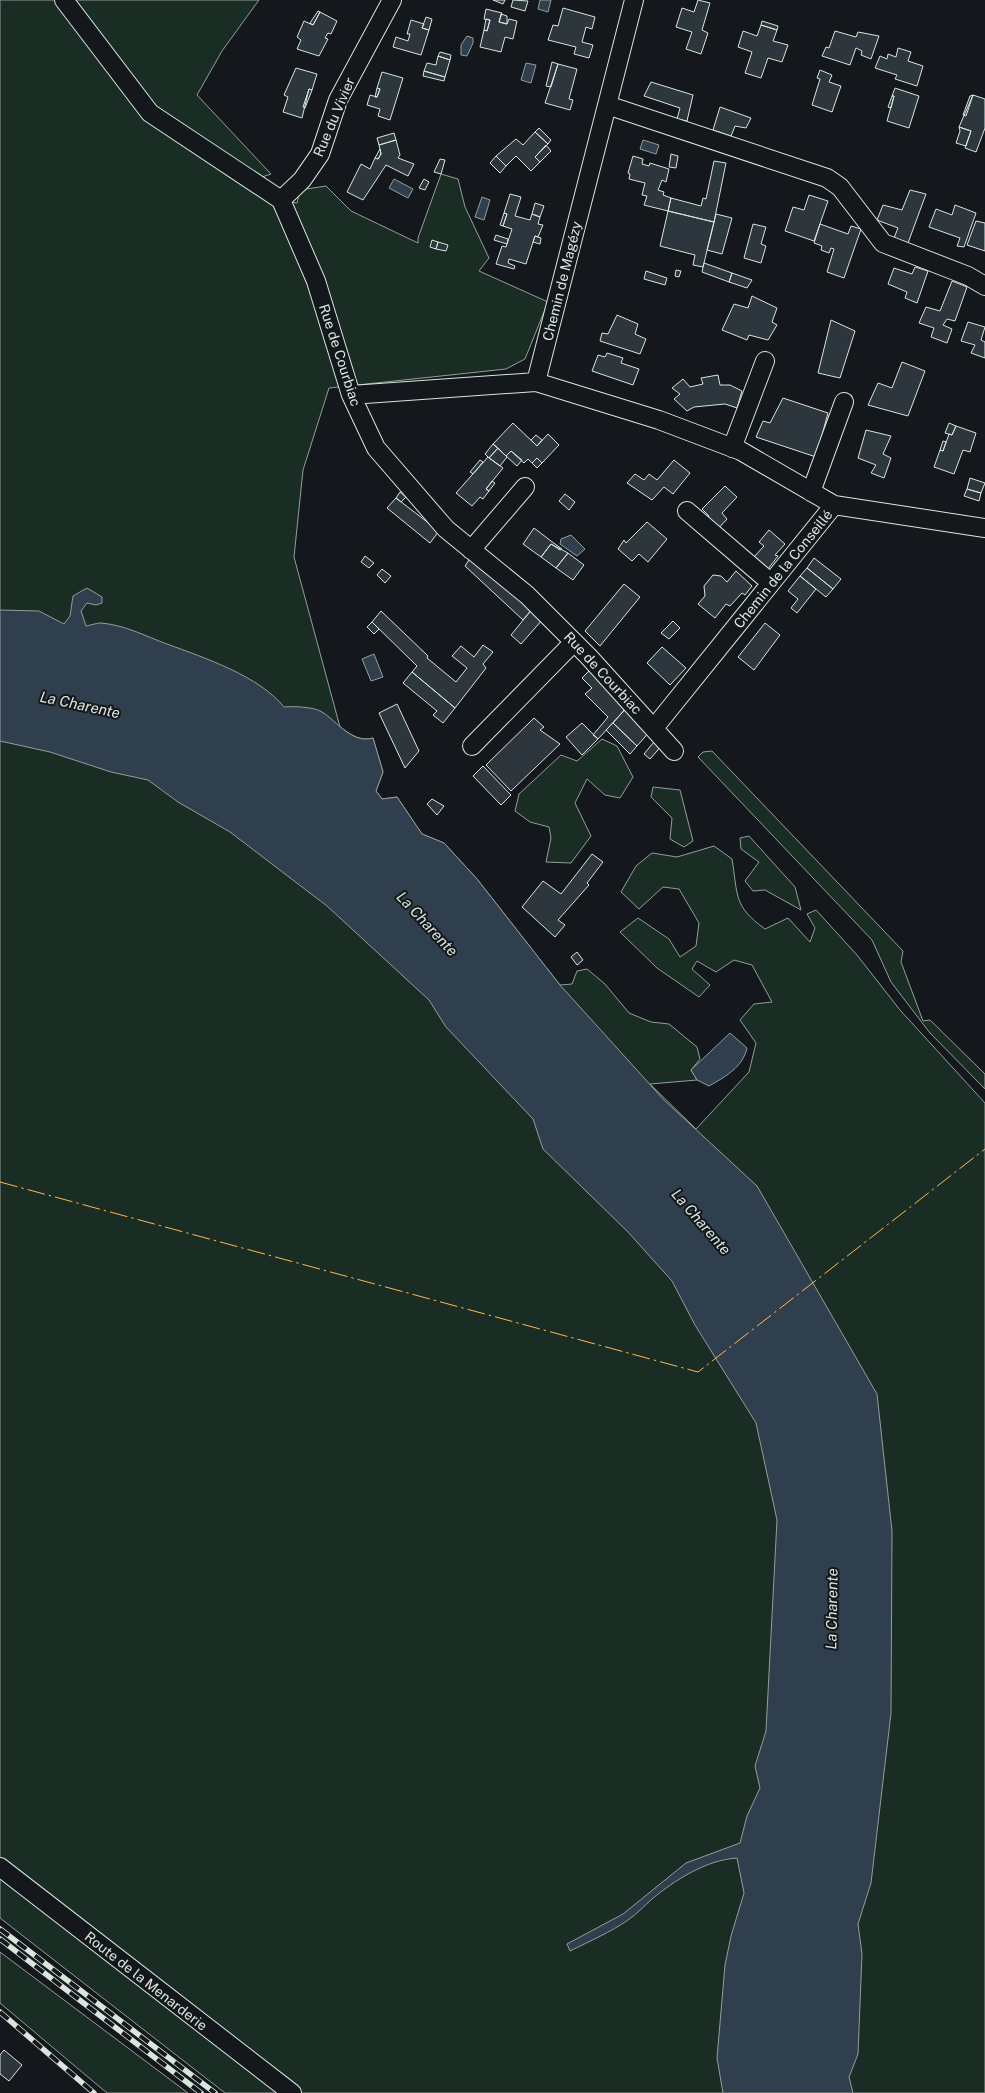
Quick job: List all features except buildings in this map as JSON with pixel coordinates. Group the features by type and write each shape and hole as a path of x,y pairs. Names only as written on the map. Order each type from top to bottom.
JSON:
{"street":[{"path":"64,0 150,113 281,200"},
{"name":"Rue du Vivier","path":"281,200 302,180 320,154 338,100 392,0"},
{"name":"Chemin de Magézy","path":"536,382 634,0"},
{"path":"607,105 827,178 840,187 883,242 968,276 985,286"},
{"name":"Rue de Courbiac","path":"281,200 316,280 351,395 376,448 446,529 527,595 574,642 674,751"},
{"path":"732,448 765,361"},
{"path":"351,395 536,382 659,420 732,448 834,505"},
{"path":"811,492 844,402"},
{"path":"471,550 525,487"},
{"name":"Chemin de la Conseillé","path":"654,728 834,505 985,528"},
{"path":"687,511 771,583"},
{"path":"472,746 574,642"},
{"name":"Route de la Menarderie","path":"0,1867 292,2093"}],"green space":[{"path":"0,0 259,0 222,51 197,95 271,174 253,180 281,200 297,203 300,190 326,186 351,211 418,243 418,238 441,174 458,179 465,207 489,258 479,271 548,302 525,359 506,369 329,388 303,470 294,557 340,727 359,738 373,738 383,772 376,791 382,799 397,797 422,834 444,843 477,879 560,985 572,984 577,971 587,969 605,984 629,1013 651,1022 669,1024 697,1047 700,1059 691,1070 697,1080 650,1084 696,1129 749,1072 756,1043 740,1020 754,1004 772,1002 752,965 734,960 716,972 697,961 692,969 710,985 699,997 657,968 620,932 638,918 669,939 680,957 696,946 699,923 679,889 663,887 639,909 621,892 636,866 652,853 677,857 714,846 732,859 739,899 747,913 755,921 765,929 788,918 810,942 815,928 807,914 816,910 857,955 900,1010 985,1103 985,2093 225,2093 0,1918"},
{"path":"602,739 617,746 633,777 620,798 605,795 587,779 575,803 591,836 571,863 546,862 551,838 549,827 530,822 515,811 519,794 561,755 577,761"},
{"path":"712,751 903,951 901,962 923,1021 930,1020 985,1074 985,1089 930,1033 891,982 872,940 698,757 703,752"},
{"path":"653,787 680,790 693,841 684,847 670,839 672,818 651,797"},
{"path":"749,836 795,887 801,910 765,890 753,891 745,881 759,862 741,849 740,838"},
{"path":"0,1952 188,2093 107,2093 0,2003"}],"water":[{"path":"540,0 551,0 548,12 538,9"},
{"path":"467,36 473,38 473,43 467,56 461,55 461,45"},
{"path":"526,63 536,65 531,83 521,80"},
{"path":"643,140 659,145 656,154 640,149"},
{"path":"394,179 413,189 408,198 389,188"},
{"path":"482,197 490,200 484,220 475,217"},
{"path":"571,535 585,549 577,556 560,544 561,539"},
{"name":"La Charente","path":"87,588 102,597 102,603 96,605 87,603 81,611 86,626 101,623 118,626 198,655 230,669 261,686 284,707 304,707 319,710 352,735 365,739 373,738 383,772 376,791 382,799 397,797 422,834 444,843 477,879 560,985 664,1100 757,1186 877,1394 892,1531 891,1713 871,1883 858,1924 862,1954 858,2054 849,2077 853,2093 723,2093 717,2058 725,1965 731,1936 744,1893 737,1858 714,1863 692,1872 671,1885 631,1918 615,1928 570,1951 567,1944 623,1914 686,1863 740,1843 747,1816 760,1788 755,1766 766,1731 777,1520 756,1423 695,1325 672,1281 628,1232 543,1149 533,1119 446,1027 429,1000 327,906 230,832 178,802 148,780 111,772 50,752 0,741 0,610 39,611 64,624 70,616 73,596"},
{"path":"374,654 383,677 371,681 362,659"},
{"path":"730,1033 747,1048 742,1061 727,1075 709,1086 697,1080 691,1070"}],"railway":[{"path":"0,1929 215,2093"},
{"path":"0,1939 201,2093"},
{"path":"0,2012 94,2093"}],"power":[{"path":"0,1182 698,1372 985,1149"}]}
